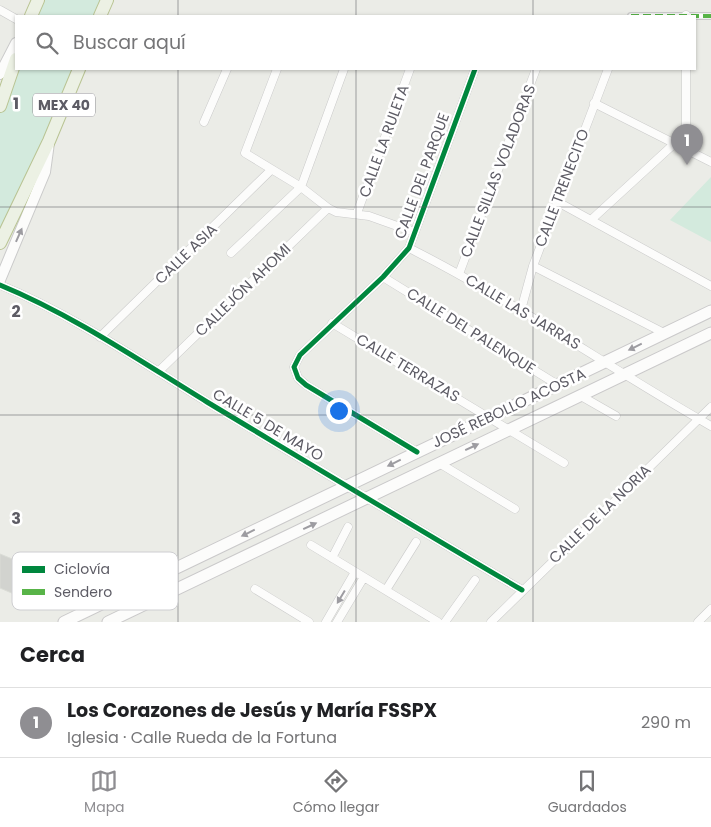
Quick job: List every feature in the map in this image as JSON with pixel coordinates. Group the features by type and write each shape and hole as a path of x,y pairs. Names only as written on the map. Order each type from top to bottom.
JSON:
{"highway":[{"path":"31,15 38,0"},
{"path":"100,15 107,0"},
{"path":"0,106 15,62"},
{"name":"MEX 40","path":"0,244 49,141 78,70"}],"main road":[{"name":"JOSÉ REBOLLO ACOSTA","path":"178,566 711,311"},
{"name":"JOSÉ REBOLLO ACOSTA","path":"178,589 711,333"},
{"path":"183,564 192,582"},
{"name":"JOSÉ REBOLLO ACOSTA","path":"64,622 89,610"},
{"name":"JOSÉ REBOLLO ACOSTA","path":"108,622 133,610"}],"street":[{"path":"0,10 15,18"},
{"path":"696,16 711,16"},
{"path":"0,74 15,45"},
{"path":"204,122 227,70"},
{"path":"277,70 245,154 301,187 336,212 357,213 414,232"},
{"path":"231,253 301,187 344,70"},
{"name":"CALLE LA RULETA","path":"357,213 410,70"},
{"name":"CALLE DEL PARQUE","path":"417,452 306,385 298,378 294,367 300,355 383,277 409,248 475,70"},
{"name":"CALLE SILLAS VOLADORAS","path":"460,274 536,70"},
{"name":"CALLE TRENECITO","path":"521,310 533,266 556,201 608,70"},
{"path":"686,70 686,149"},
{"path":"594,103 711,162"},
{"path":"0,280 45,172 49,141"},
{"path":"591,220 675,143"},
{"name":"CALLE ASIA","path":"100,337 271,170"},
{"path":"556,201 711,286"},
{"name":"CALLEJÓN AHOMI","path":"158,372 328,208"},
{"name":"CALLE LAS JARRAS","path":"409,248 460,274 711,426"},
{"path":"533,266 664,333"},
{"name":"CALLE DEL PALENQUE","path":"383,277 558,385"},
{"name":"CALLE 5 DE MAYO","path":"0,285 23,294 100,337 367,499 522,590"},
{"name":"CALLE TERRAZAS","path":"332,323 564,463"},
{"path":"581,396 616,416"},
{"name":"CALLE DE LA NORIA","path":"491,622 711,407"},
{"path":"439,463 515,509"},
{"path":"332,558 348,527"},
{"path":"386,590 416,542"},
{"path":"311,545 438,622"},
{"path":"326,622 356,572"},
{"path":"337,622 364,577"},
{"path":"445,622 475,580"},
{"path":"255,589 309,622"},
{"path":"698,622 711,608"}],"green space":[{"path":"42,0 102,0 96,15 34,15"},
{"path":"15,66 15,70 75,70 0,234 0,112"},
{"path":"711,177 711,242 670,220"}],"building":[{"path":"0,554 12,559 12,593 0,588"}],"marked path":[{"path":"696,16 711,16"}],"cycle path":[{"path":"417,452 306,385 298,378 294,367 300,355 383,277 409,248 475,70"},
{"path":"0,285 54,310 106,339 207,402 522,590"}],"place":[{"name":"Los Corazones de Jesús y María FSSPX","path":"687,165"}]}
